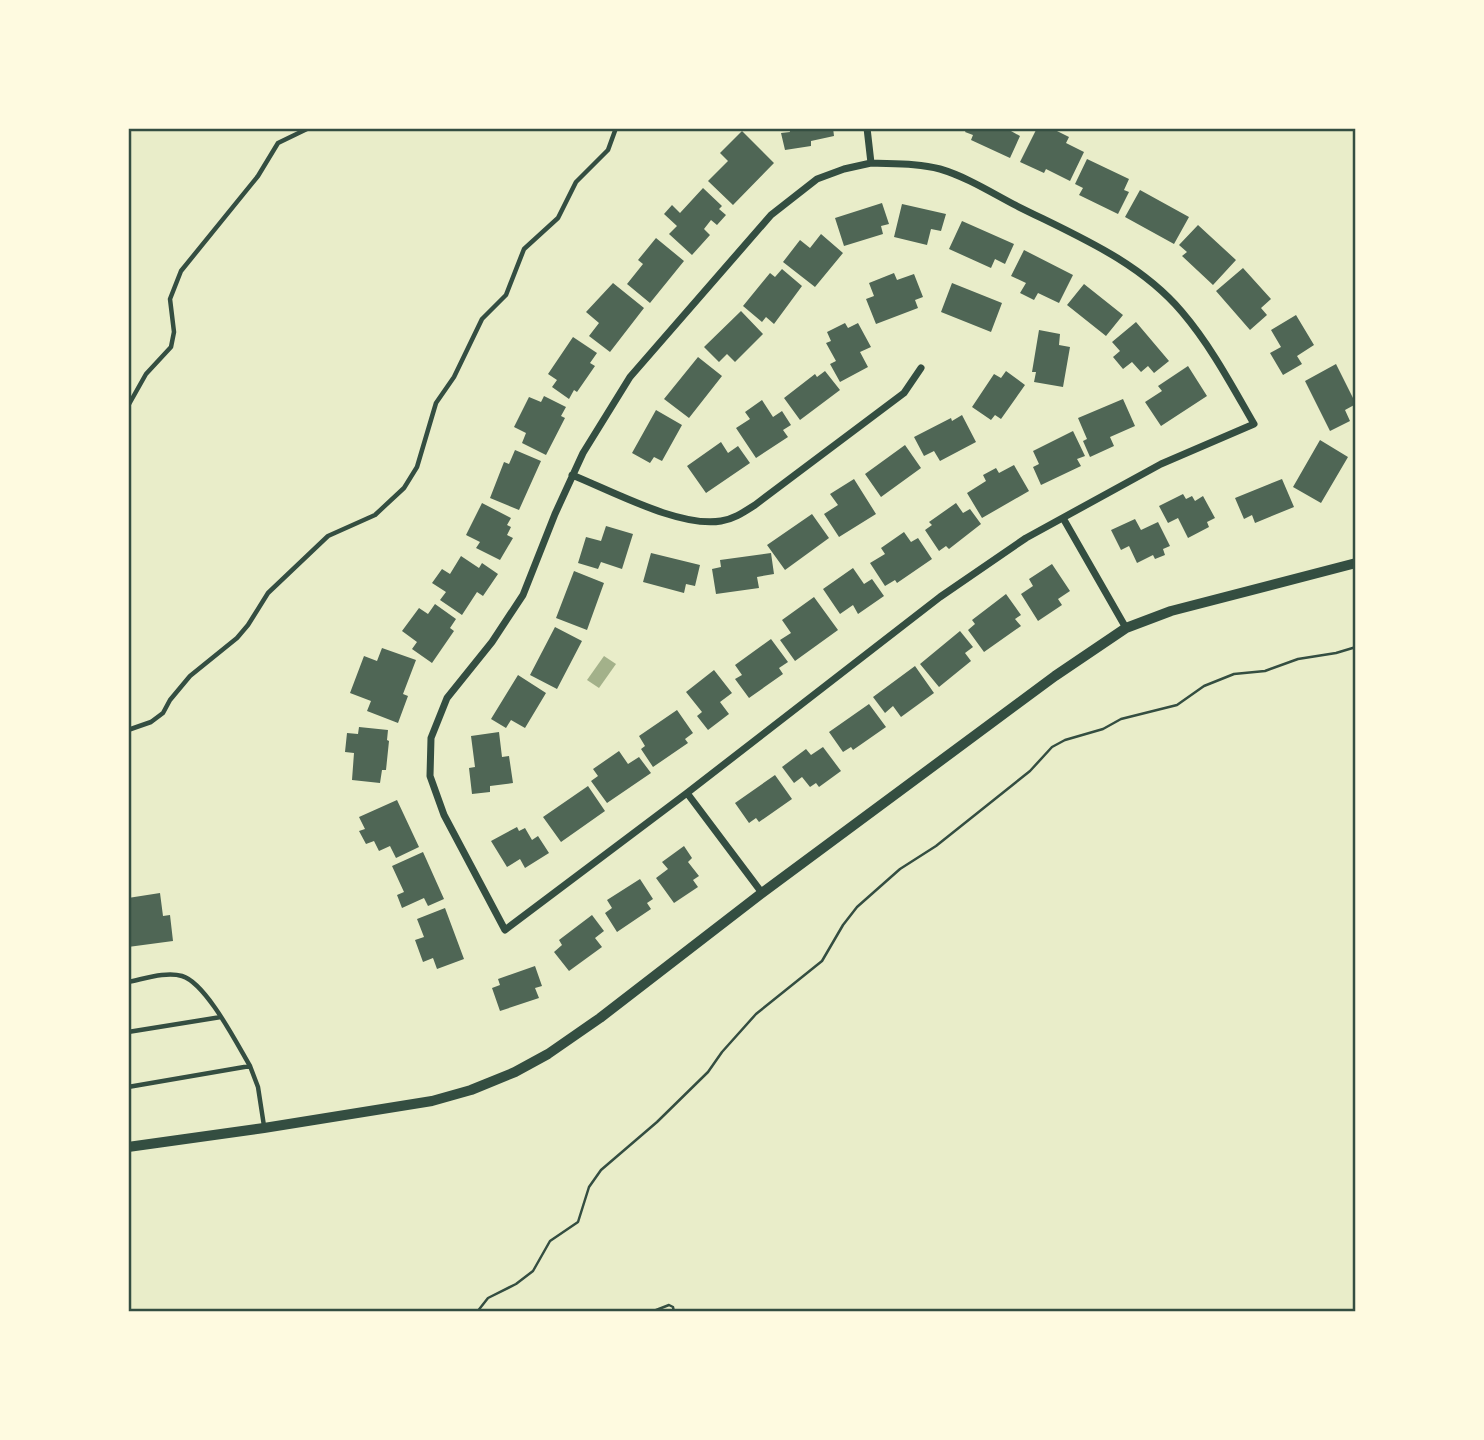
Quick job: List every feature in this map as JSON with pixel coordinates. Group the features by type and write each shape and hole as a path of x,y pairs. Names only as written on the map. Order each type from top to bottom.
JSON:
{"street":[{"path":"867,128 871,163"},
{"path":"871,163 907,164 940,169 1113,255 1145,278 1181,310 1218,363 1254,424 1161,464 1026,538 940,597 505,930 436,796 430,776 431,738 447,698 492,642 523,595 572,475 629,377 771,215 817,180 844,169 871,163"},
{"path":"572,475 675,516 708,522 723,521 755,505 904,393 921,368"},
{"path":"1063,518 1126,628"},
{"path":"128,1147 432,1101 471,1090 515,1072 548,1054 600,1018 1055,676 1126,628 1182,608 1356,563"},
{"path":"687,793 762,894"}],"lane":[{"path":"128,406 146,374 170,347 174,332 170,299 181,271 258,176 278,143 309,128"},
{"path":"128,730 152,722 163,713 190,676 237,638 268,593 328,536 375,515 404,488 417,467 436,404 454,377 482,319 506,295 524,249 558,218 576,182 608,150 615,128"},
{"path":"128,982 170,975 184,976 202,991 250,1066 258,1087 264,1128"},
{"path":"128,1032 221,1017"},
{"path":"128,1087 250,1066"}],"path":[{"path":"477,1312 488,1298 516,1284 533,1271 550,1241 578,1223 589,1187 601,1170 657,1122 708,1072 756,1014 817,966 827,955 843,925 857,907 900,869 945,839 1030,771 1052,747 1065,740 1103,729 1121,719 1177,705 1205,686 1234,674 1265,671 1298,659 1356,647"},
{"path":"651,1312 669,1305 674,1307 674,1312"}],"shaded area":[{"path":"604,656 616,664 599,688 587,680"}],"building":[{"path":"789,128 833,128 834,136 811,141 811,146 785,150 781,133 790,132"},
{"path":"967,128 1012,128 1011,131 1020,136 1010,158 971,140 973,135 965,132"},
{"path":"1037,128 1051,128 1069,137 1066,143 1084,152 1070,181 1046,169 1044,173 1020,162"},
{"path":"742,131 774,163 733,205 708,181 728,161 720,153"},
{"path":"1087,159 1129,179 1124,190 1129,192 1118,214 1079,195 1083,188 1075,184"},
{"path":"703,188 722,206 719,209 726,215 717,225 711,220 704,229 710,235 692,255 669,234 677,226 664,214 672,205 680,213"},
{"path":"1140,190 1189,217 1174,244 1125,217"},
{"path":"882,203 889,224 881,226 883,234 844,246 835,218"},
{"path":"902,204 946,214 941,231 931,229 927,245 894,237"},
{"path":"962,221 1014,244 1005,264 995,259 991,268 949,249"},
{"path":"1198,225 1236,260 1213,285 1182,256 1187,252 1179,245"},
{"path":"821,234 843,253 815,287 783,262 800,240 810,248"},
{"path":"656,238 684,261 650,303 627,284 643,264 638,260"},
{"path":"1024,250 1073,275 1059,303 1038,293 1034,300 1020,293 1026,283 1011,276"},
{"path":"1243,268 1271,299 1261,308 1267,315 1250,330 1216,291"},
{"path":"782,269 802,286 774,324 766,317 762,322 743,306 770,273 775,277"},
{"path":"894,273 897,280 914,274 923,297 915,300 918,308 876,324 866,299 874,296 869,283"},
{"path":"613,283 644,308 610,352 589,336 599,323 586,312"},
{"path":"952,283 1002,303 991,332 941,312"},
{"path":"1084,284 1123,315 1106,336 1067,305"},
{"path":"741,311 763,334 735,362 727,354 719,362 704,347"},
{"path":"1296,315 1314,345 1297,356 1302,364 1283,375 1270,353 1281,347 1271,330"},
{"path":"1136,322 1169,361 1154,373 1148,366 1141,372 1132,362 1123,369 1113,357 1120,351 1112,342"},
{"path":"845,323 848,328 858,323 871,347 860,352 868,367 840,382 830,364 836,361 826,343 831,341 827,332"},
{"path":"1039,330 1060,334 1059,345 1070,347 1063,387 1034,382 1036,372 1032,372"},
{"path":"573,337 597,353 590,363 595,366 569,399 552,387 557,380 548,374"},
{"path":"698,357 722,376 689,418 664,399"},
{"path":"1336,364 1356,404 1345,410 1350,421 1330,431 1305,381"},
{"path":"1188,366 1207,396 1161,426 1145,402 1162,391 1158,386"},
{"path":"825,371 840,390 800,420 784,398 815,374 817,377"},
{"path":"1006,371 1025,385 1001,419 995,415 991,420 972,407 994,374 1001,378"},
{"path":"544,396 566,407 561,416 565,418 546,455 522,443 526,433 514,427 529,397 541,402"},
{"path":"1123,399 1135,426 1110,437 1114,446 1090,457 1083,441 1087,439 1078,418"},
{"path":"762,400 773,417 782,411 791,425 783,430 788,437 756,458 736,428 750,419 745,412"},
{"path":"656,410 682,425 662,461 654,457 650,463 632,453"},
{"path":"962,415 976,442 940,461 934,451 924,456 914,437"},
{"path":"1073,431 1085,456 1077,459 1081,466 1041,485 1033,467 1039,464 1033,451"},
{"path":"1320,440 1348,457 1321,503 1293,487"},
{"path":"721,442 728,453 738,446 750,463 706,493 687,466"},
{"path":"905,445 921,468 881,497 865,474"},
{"path":"515,450 541,461 519,510 490,498 504,462 509,464"},
{"path":"1014,465 1029,491 982,518 967,493 986,481 983,475 996,468 999,473"},
{"path":"854,479 876,514 839,537 824,514 838,505 830,494"},
{"path":"1282,479 1294,507 1255,523 1252,515 1244,519 1235,498"},
{"path":"1183,494 1186,499 1192,496 1195,501 1203,496 1215,518 1207,522 1209,527 1188,538 1178,518 1168,523 1159,506"},
{"path":"482,503 511,518 507,525 511,527 507,535 513,538 500,560 476,548 480,542 466,535"},
{"path":"956,503 963,513 970,509 981,524 949,549 946,546 939,551 925,530 932,525 929,522"},
{"path":"812,514 829,538 785,570 767,545"},
{"path":"1135,519 1141,530 1158,522 1170,546 1163,549 1165,555 1155,559 1153,555 1137,563 1129,546 1121,550 1111,530"},
{"path":"606,526 633,534 622,569 601,562 598,569 578,563 586,537 601,541"},
{"path":"904,532 911,542 918,538 932,559 897,583 895,580 885,586 870,563 885,554 881,548"},
{"path":"651,553 700,565 695,586 686,584 684,593 643,582"},
{"path":"771,553 774,574 757,577 759,588 716,594 712,569 721,567 720,560"},
{"path":"461,556 479,568 482,563 498,574 483,596 477,592 462,615 440,600 446,592 432,583 442,569 450,574"},
{"path":"1052,564 1070,591 1058,599 1062,605 1038,621 1021,594 1033,586 1029,579"},
{"path":"853,568 864,584 872,579 884,596 858,614 853,605 840,614 823,589"},
{"path":"574,571 604,583 587,630 556,618"},
{"path":"1006,594 1021,615 1015,619 1021,626 984,652 968,630 975,624 972,620"},
{"path":"814,597 838,630 795,661 780,640 791,633 782,620"},
{"path":"435,604 456,619 450,628 454,631 432,663 412,649 417,642 402,631 419,608 428,614"},
{"path":"555,627 582,641 557,689 530,675"},
{"path":"960,631 973,647 965,653 971,661 939,687 920,664"},
{"path":"771,639 788,662 779,668 783,674 749,698 735,679 742,675 735,665"},
{"path":"382,648 416,660 403,694 408,696 398,723 367,711 371,701 350,693 364,656 377,661"},
{"path":"915,666 934,693 901,717 893,706 885,713 873,697"},
{"path":"714,670 732,693 720,702 729,714 708,730 697,716 702,712 686,692"},
{"path":"518,675 546,693 525,728 511,720 506,728 491,719"},
{"path":"869,704 886,727 853,750 851,747 843,752 829,732"},
{"path":"677,710 693,733 685,739 688,743 653,767 641,749 645,746 639,736"},
{"path":"359,727 388,730 386,770 382,770 380,783 352,780 354,753 345,752 347,733 358,734"},
{"path":"499,732 502,757 509,756 513,783 490,786 490,792 472,794 469,768 475,767 471,736"},
{"path":"823,747 841,771 819,787 816,783 810,787 802,777 794,783 782,767 806,749 811,755"},
{"path":"619,751 628,764 639,757 651,773 607,803 591,781 598,776 593,769"},
{"path":"775,775 792,799 759,822 756,818 749,823 735,803"},
{"path":"588,786 605,811 561,842 543,817"},
{"path":"397,800 419,847 396,858 390,846 379,851 374,841 366,844 359,831 365,829 359,817"},
{"path":"517,827 519,831 525,828 532,840 538,836 549,853 525,868 520,859 507,867 491,841"},
{"path":"684,846 692,858 688,862 699,876 693,880 698,887 674,903 656,878 668,869 662,862"},
{"path":"423,852 444,899 428,906 424,898 402,908 397,895 404,892 392,866"},
{"path":"640,879 653,899 647,903 651,909 617,932 605,913 612,908 607,900"},
{"path":"160,893 163,916 170,915 173,941 128,947 128,898"},
{"path":"445,908 464,959 437,969 433,958 423,962 415,940 424,937 417,919"},
{"path":"592,915 604,931 595,938 602,947 569,971 554,952 562,945 559,940"},
{"path":"535,966 542,986 535,988 539,998 500,1011 492,988 500,985 498,979"}]}
